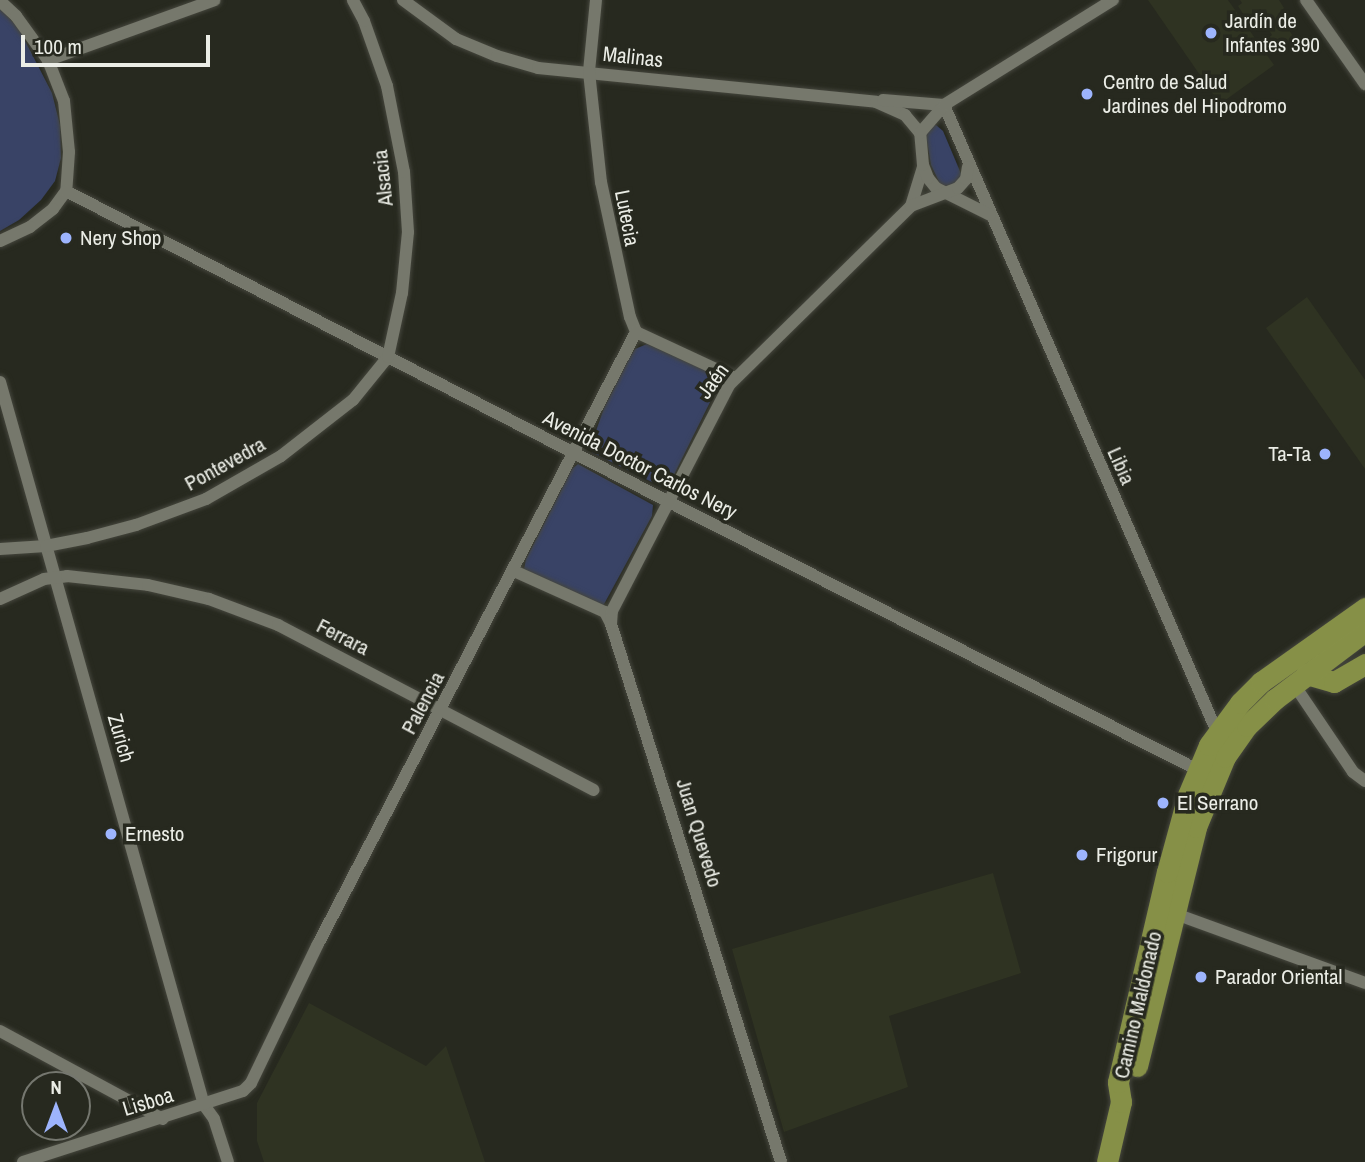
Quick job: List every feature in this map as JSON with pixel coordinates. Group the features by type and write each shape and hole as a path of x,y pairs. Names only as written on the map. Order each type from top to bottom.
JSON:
{"main road":[{"name":"Camino Maldonado","path":"1167,911 1180,821 1198,770 1217,732 1261,682 1365,608"},
{"name":"Camino Maldonado","path":"1107,1162 1121,1102 1118,1082 1167,911 1201,810 1225,757 1255,717 1300,679 1365,631"},
{"path":"1300,679 1334,682 1365,664"}],"street":[{"path":"48,60 215,0"},
{"name":"Malinas","path":"404,0 456,39 497,56 538,68 876,102 905,115 920,133"},
{"name":"Lutecia","path":"596,0 589,72 601,183 624,297 636,332"},
{"path":"990,215 948,194 928,178 923,165 920,133 944,105 1113,0"},
{"path":"1306,0 1365,84"},
{"path":"0,1 16,16 48,60 64,101 68,130 66,191 53,209 30,227 0,241"},
{"name":"Alsacia","path":"356,1 390,98 404,172 408,232 402,293 388,358"},
{"name":"Malinas","path":"876,102 886,99 944,105"},
{"name":"Libia","path":"944,105 968,167 1217,732"},
{"name":"Jaén","path":"911,206 923,165"},
{"path":"948,194 958,188 968,167"},
{"name":"Avenida Doctor Carlos Nery","path":"66,191 669,502 1198,770"},
{"name":"Jaén","path":"611,624 612,611 722,396 735,378 911,206 948,194"},
{"path":"636,332 735,378"},
{"name":"Palencia","path":"243,1091 251,1083 318,944 636,332"},
{"name":"Pontevedra","path":"46,546 136,525 229,488 281,456 353,400 388,358"},
{"name":"Zurich","path":"0,382 204,1105 214,1119 228,1162"},
{"path":"0,549 46,546"},
{"path":"514,570 605,612 611,624"},
{"path":"0,599 55,576"},
{"name":"Ferrara","path":"55,576 148,585 209,599 278,625 593,790"},
{"name":"Juan Quevedo","path":"611,624 782,1162"},
{"path":"1300,679 1353,772 1365,781"},
{"path":"1167,911 1365,983"},
{"path":"0,1031 163,1119"},
{"name":"Lisboa","path":"23,1162 243,1091"}],"shaded area":[{"name":"Jardín de Infantes 390","path":"1148,0 1228,0 1274,65 1220,104"},
{"path":"1240,0 1279,0 1284,8 1278,14 1295,39 1272,54 1264,41 1272,35 1265,24 1260,26 1255,19 1249,23 1238,6 1242,3"},
{"path":"0,8 19,29 52,93 60,125 61,158 55,181 41,200 19,220 0,231"},
{"path":"936,125 943,131 962,176 953,189 941,186 931,165 926,135 932,126"},
{"path":"1307,297 1365,380 1365,469 1266,328"},
{"path":"647,344 713,374 719,384 668,487 662,487 593,453 590,448 604,408 630,357 635,349"},
{"path":"578,464 653,505 652,516 603,606 524,569 526,559 572,469"},
{"path":"993,873 1021,973 889,1016 908,1087 784,1132 732,949"},
{"path":"309,1003 426,1066 446,1046 485,1162 264,1162 257,1141 257,1103"}],"place":[{"name":"Jardín de Infantes 390","path":"1211,33"},
{"name":"Centro de Salud Jardines del Hipodromo","path":"1087,94"},
{"name":"Nery Shop","path":"66,238"},
{"name":"Ta-Ta","path":"1325,454"},
{"name":"El Serrano","path":"1163,803"},
{"name":"Ernesto","path":"111,834"},
{"name":"Frigorur","path":"1082,855"},
{"name":"Parador Oriental","path":"1201,977"}]}
